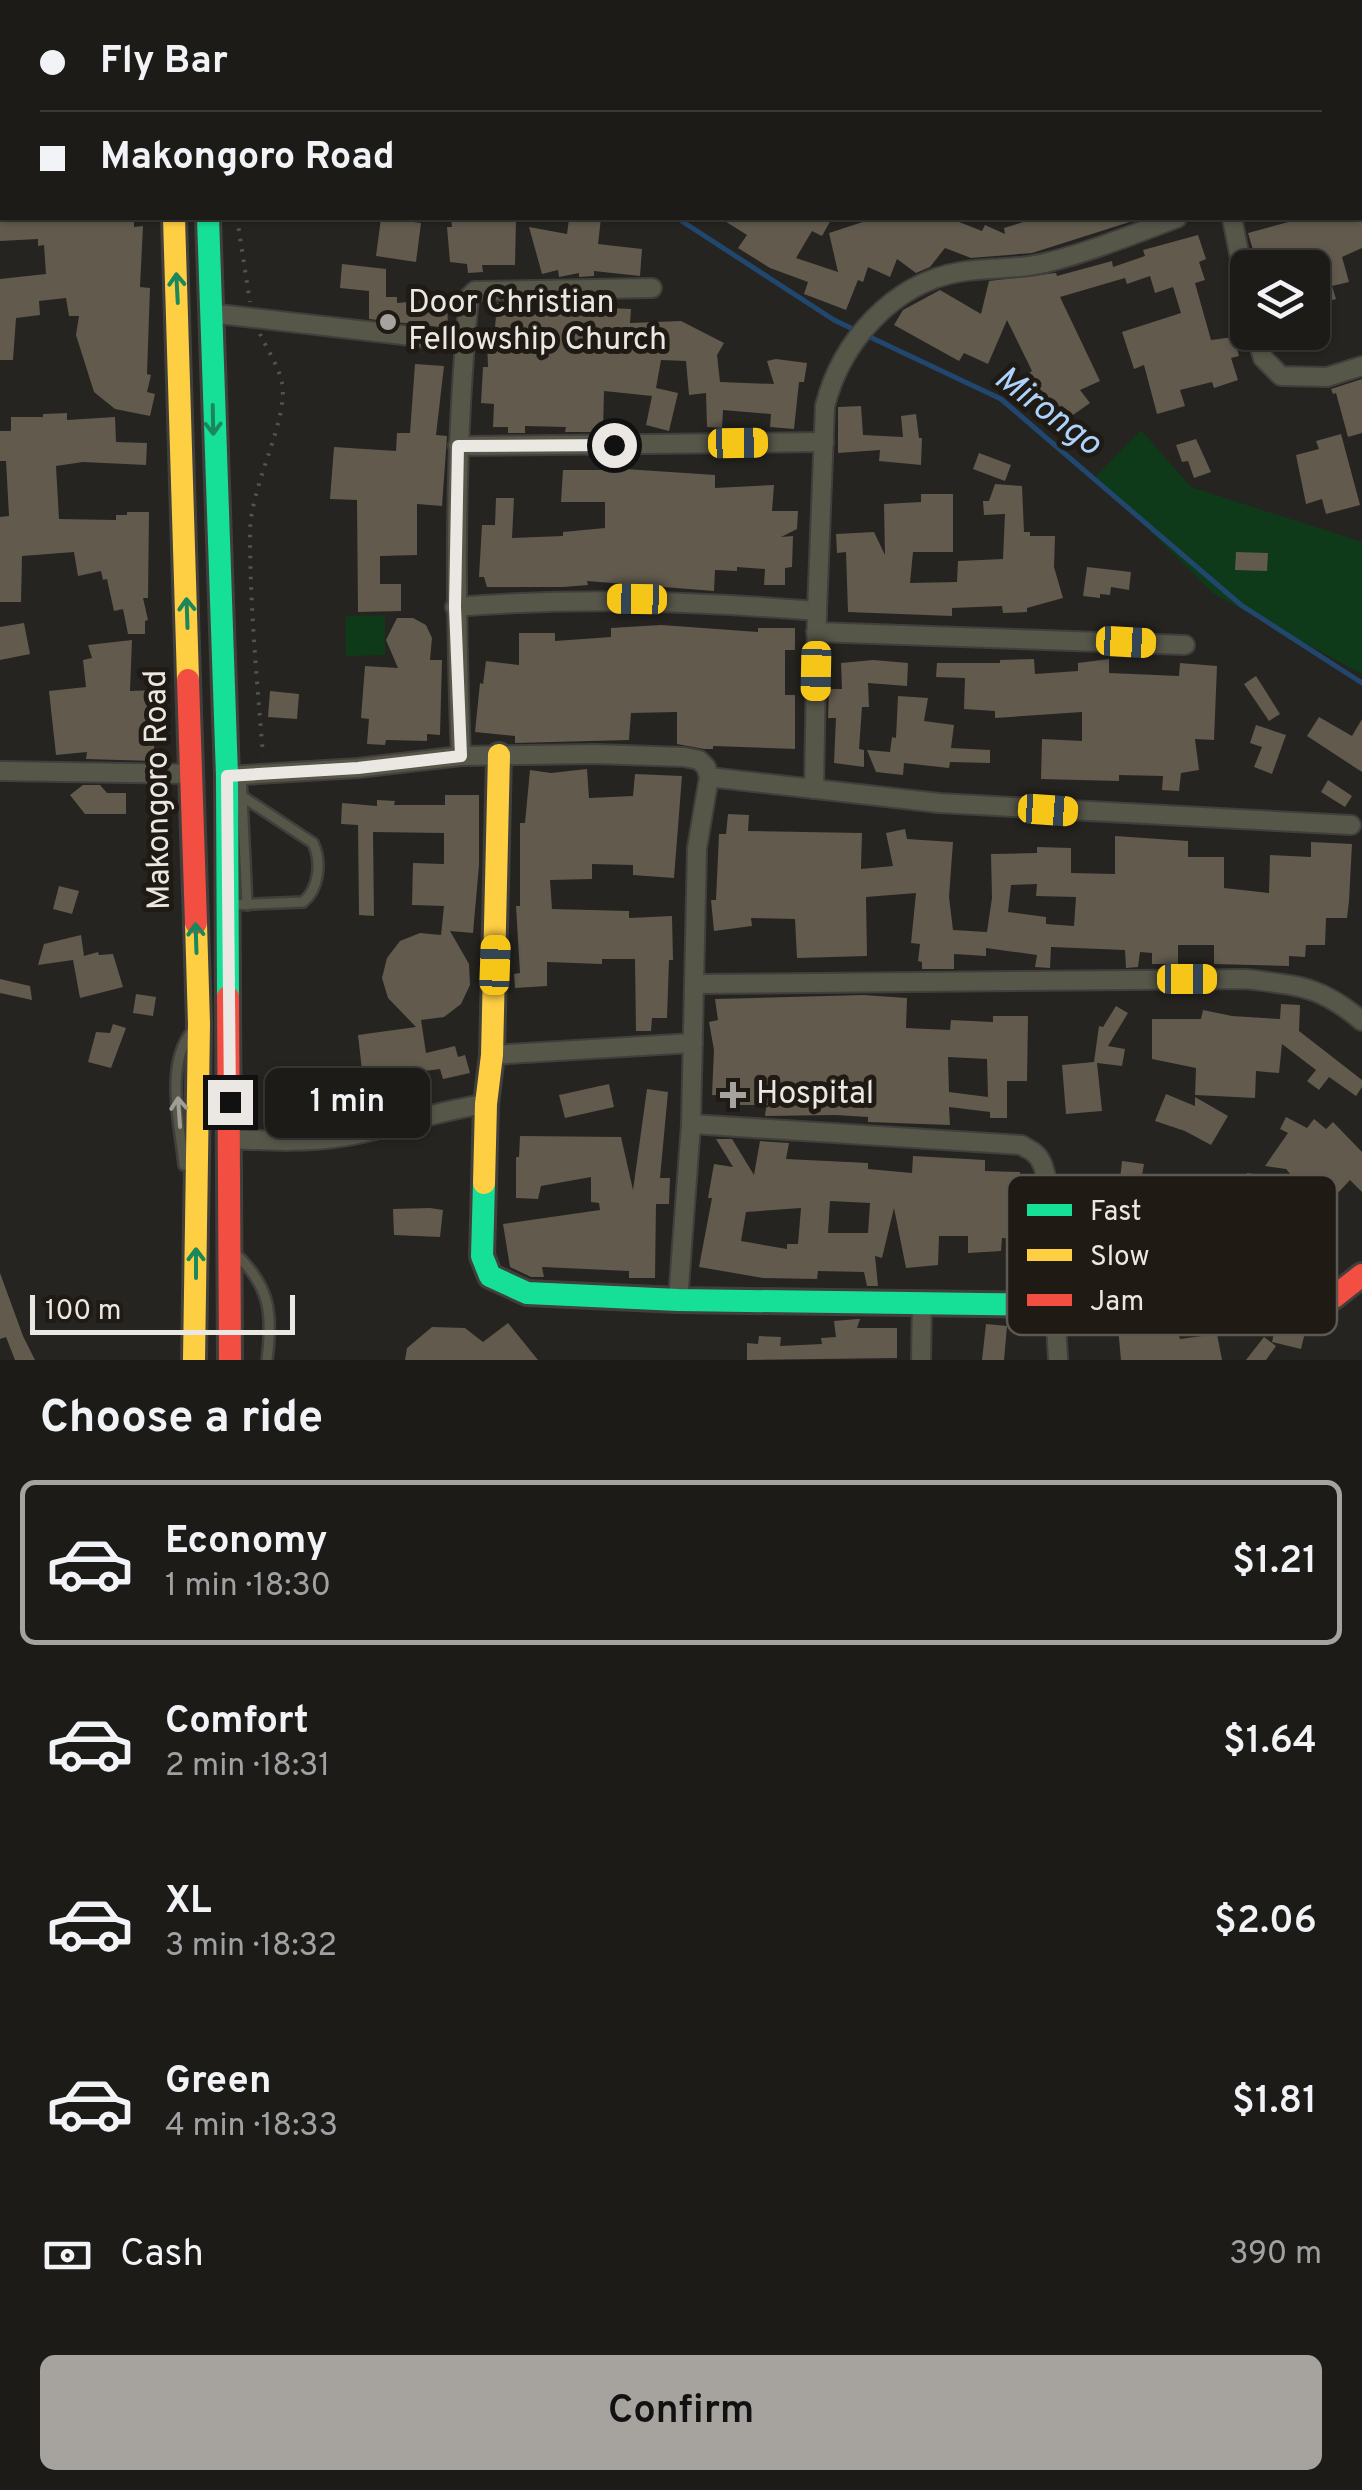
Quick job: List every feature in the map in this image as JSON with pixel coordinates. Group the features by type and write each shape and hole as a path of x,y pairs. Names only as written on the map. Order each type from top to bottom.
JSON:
{"main road":[{"name":"Makongoro Road","path":"174,220 199,1024 194,1360"},
{"name":"Makongoro Road","path":"208,220 238,905 230,1140 230,1360"},
{"path":"499,755 492,1054 486,1104 482,1242 482,1256 490,1276 527,1294 678,1300 1007,1302"},
{"path":"1337,1295 1362,1275"}],"street":[{"path":"814,788 825,406 832,376 869,323 928,280 956,272 1047,262 1171,220"},
{"path":"1232,220 1238,250"},
{"path":"461,756 455,607 458,446 468,297 472,292 652,288"},
{"path":"210,313 464,342"},
{"path":"1260,350 1262,358 1281,376 1327,376 1362,366"},
{"path":"458,446 824,442"},
{"path":"455,607 637,599 817,611"},
{"path":"816,632 1185,645"},
{"path":"234,775 499,755 684,757 699,760 706,767 709,777 696,848 691,1124 678,1300"},
{"path":"0,771 192,774"},
{"path":"709,777 939,803 1351,824"},
{"path":"696,984 1246,979 1306,987 1336,999 1362,1021"},
{"path":"492,1054 693,1043"},
{"path":"230,1140 286,1142 346,1136 446,1109 486,1104"},
{"path":"691,1124 1021,1145 1036,1153 1045,1175"},
{"path":"921,1360 922,1302"},
{"path":"1057,1335 1058,1360"}],"lane":[{"path":"234,775 242,797 238,905 303,902 314,890 318,863 313,844 242,797"},
{"path":"229,1246 263,1286 270,1312 267,1360"}],"path":[{"path":"237,220 252,317 282,382 283,405 259,477 250,527 264,774"}],"green space":[{"path":"1141,430 1191,487 1362,542 1362,674 1214,594 1095,477"},
{"path":"385,615 385,655 346,656 345,616"}],"building":[{"path":"0,220 134,220 134,227 143,226 140,287 150,288 147,374 151,375 147,392 155,394 150,416 115,409 94,392 76,335 79,316 69,316 66,298 39,301 40,315 16,318 13,360 0,360 0,279 46,274 44,245 38,246 38,239 0,241"},
{"path":"381,220 421,223 416,262 376,256"},
{"path":"451,220 516,220 515,265 482,265 483,272 468,273 467,264 450,262 447,227 452,227"},
{"path":"569,220 601,220 598,244 642,249 640,276 594,271 594,276 579,277 579,273 559,277 558,270 542,274 529,227 567,234"},
{"path":"723,220 831,220 822,236 812,231 796,258 838,272 829,233 869,220 958,220 982,231 985,225 1005,234 1004,228 1030,220 1136,220 1032,253 971,258 945,248 930,267 916,273 897,259 890,277 868,267 846,310 804,294 808,282 770,268 738,248 747,235"},
{"path":"1296,220 1362,220 1362,248 1342,257 1349,282 1332,286 1336,299 1330,301 1330,250 1253,250 1248,233"},
{"path":"1198,235 1206,259 1199,262 1205,280 1195,283 1211,340 1230,338 1230,350 1237,350 1239,356 1231,358 1238,380 1214,388 1212,382 1180,390 1185,406 1157,414 1144,365 1134,369 1122,332 1181,313 1173,287 1155,293 1150,276 1127,284 1125,278 1060,297 1100,381 1080,390 1090,403 1063,422 1037,390 1007,320 988,364 964,353 959,361 894,325 903,310 940,290 981,314 989,281 1056,273 1057,276 1112,261 1113,267 1145,256 1143,250"},
{"path":"342,264 386,269 386,297 397,297 397,303 447,299 448,328 369,319 369,291 340,288"},
{"path":"497,303 524,304 523,309 631,309 630,323 681,321 724,343 717,355 720,382 774,384 767,361 807,363 804,382 799,382 794,429 770,427 771,414 723,410 722,428 707,427 706,393 689,395 686,361 661,360 656,388 678,393 669,431 646,425 652,396 604,391 603,432 525,426 525,433 508,433 508,427 493,427 494,404 481,403 483,367 488,367 487,340 494,340"},
{"path":"415,364 444,366 436,435 447,436 442,506 417,504 417,555 380,556 380,584 401,584 401,611 358,612 357,500 330,499 334,447 396,451 397,433 410,433"},
{"path":"1362,379 1362,433 1348,437 1336,393 1331,389"},
{"path":"861,406 863,435 903,437 901,416 916,414 922,438 921,465 879,461 880,450 838,453 838,407"},
{"path":"67,413 67,420 115,417 116,442 147,443 146,465 83,462 56,466 59,519 116,520 116,515 127,512 149,512 148,598 143,598 148,620 145,634 128,634 123,609 114,611 107,579 103,580 101,571 78,576 74,552 22,556 21,602 0,602 0,517 9,516 6,461 0,461 0,431 11,431 11,417"},
{"path":"1341,434 1360,505 1326,514 1322,499 1306,504 1296,455 1319,449 1316,441"},
{"path":"1196,439 1211,472 1194,478 1176,445"},
{"path":"979,453 1011,465 1005,481 973,469"},
{"path":"621,459 625,469 715,475 715,488 774,485 772,511 798,511 797,529 781,537 793,536 792,567 785,568 785,585 764,585 765,569 737,567 737,571 715,570 714,591 587,581 588,585 563,587 487,587 484,577 479,577 482,525 495,525 496,498 514,498 512,538 563,536 563,532 605,528 605,502 561,502 563,470 611,470 608,463"},
{"path":"995,484 1022,486 1024,532 1030,532 1030,536 1055,536 1054,567 1063,598 1027,608 1027,612 1003,613 1002,606 952,608 952,616 848,612 846,552 837,553 836,534 874,532 885,555 884,504 921,502 921,494 953,494 953,552 913,552 910,583 957,582 958,561 1003,559 1005,514 984,515 983,501 989,501"},
{"path":"1236,552 1268,553 1267,571 1235,570"},
{"path":"1087,567 1131,572 1129,590 1111,587 1110,595 1083,596"},
{"path":"397,618 413,618 426,625 432,638 430,660 442,660 440,735 427,734 427,741 386,740 385,745 367,744 369,719 361,718 365,666 398,668 386,640"},
{"path":"24,623 30,654 0,660 0,627"},
{"path":"661,625 758,632 758,628 795,628 795,650 785,650 785,695 795,695 795,749 704,749 677,744 677,712 631,713 629,740 515,743 515,736 475,732 486,661 519,665 519,633 555,633 555,641 611,637 611,628"},
{"path":"132,640 130,691 155,690 153,761 86,759 87,752 56,755 49,691 86,687 83,660 92,658 88,645"},
{"path":"1034,659 1035,674 1078,671 1078,663 1109,659 1109,673 1179,676 1180,663 1217,666 1214,740 1195,739 1199,770 1181,773 1179,791 1162,790 1163,776 1119,775 1119,781 1041,779 1042,739 1082,741 1082,712 995,718 995,711 964,709 965,678 936,677 937,663"},
{"path":"841,663 908,663 907,686 868,683 869,707 862,707 859,749 864,750 864,767 834,763 836,718 828,718 829,689 842,689"},
{"path":"1256,676 1280,714 1269,721 1244,684"},
{"path":"270,691 299,694 297,719 268,717"},
{"path":"898,696 928,698 924,721 954,725 951,748 990,750 990,763 950,762 949,768 904,763 903,775 876,772 867,750 890,752 892,737 896,738"},
{"path":"1319,717 1352,736 1362,719 1362,772 1307,736"},
{"path":"1256,725 1286,735 1272,774 1254,767 1262,747 1250,743"},
{"path":"587,769 589,798 633,796 635,774 682,776 674,878 633,875 633,865 592,864 592,879 550,880 552,909 629,911 629,918 672,916 673,960 669,960 667,1018 652,1018 651,1031 636,1031 635,959 602,959 602,964 547,962 547,986 515,988 514,974 520,973 516,906 520,906 520,823 525,823 530,770 551,773"},
{"path":"1328,780 1352,796 1345,807 1321,792"},
{"path":"83,785 100,785 107,793 126,793 126,814 85,814 70,795"},
{"path":"445,795 479,795 479,865 473,933 450,931 469,964 470,985 461,1004 444,1017 421,1020 426,1053 455,1046 458,1057 465,1055 470,1073 443,1079 440,1069 363,1079 358,1035 416,1027 388,998 382,978 387,958 400,941 420,933 441,935 444,906 412,905 413,863 444,864 444,833 373,832 374,916 359,915 358,825 341,824 342,803 377,806 377,800 395,801 394,805 445,805"},
{"path":"728,814 749,815 748,831 862,833 861,869 893,866 886,833 905,829 907,839 953,842 949,897 953,930 987,932 992,898 991,854 1037,853 1037,847 1071,848 1071,873 1115,874 1115,836 1188,841 1188,857 1224,857 1224,888 1269,893 1270,855 1311,857 1311,842 1352,844 1347,918 1326,918 1325,945 1306,945 1305,957 1289,956 1289,966 1214,964 1214,945 1178,945 1178,964 1152,964 1152,953 1140,952 1138,967 1126,968 1125,950 1051,947 1050,968 1035,967 1037,955 986,948 986,956 954,954 954,969 922,969 922,962 918,961 920,944 911,943 916,893 866,897 867,956 797,958 795,919 751,918 752,926 714,931 711,900 716,900 719,834 726,834","holes":["1037,884 1036,896 1076,897 1074,926 1046,924 1046,917 1008,912 1011,885"]},
{"path":"59,886 79,891 72,914 53,909"},
{"path":"81,935 84,956 98,952 113,954 123,987 80,998 73,960 38,965 44,944"},
{"path":"0,979 30,986 32,1000 0,993"},
{"path":"136,994 156,997 153,1016 133,1013"},
{"path":"863,995 907,998 906,1028 950,1030 951,1020 993,1022 993,1016 1028,1016 1027,1081 1007,1081 1007,1118 990,1118 990,1112 949,1107 950,1125 868,1122 868,1117 835,1115 765,1116 771,1105 731,1105 731,1096 712,1095 714,1050 709,1022 718,1020 715,999","holes":["948,1057 987,1059 988,1097 949,1092"]},
{"path":"1281,1004 1300,1005 1299,1031 1362,1080 1356,1096 1329,1077 1319,1090 1307,1081 1316,1070 1282,1044 1279,1073 1256,1071 1255,1098 1195,1095 1196,1068 1152,1059 1152,1019 1201,1019 1203,1010 1280,1019"},
{"path":"1116,1006 1128,1013 1108,1046 1125,1049 1122,1066 1097,1063 1102,1111 1066,1114 1062,1065 1094,1062 1099,1026 1103,1027"},
{"path":"113,1024 126,1028 111,1068 88,1062 96,1032 110,1033"},
{"path":"609,1084 614,1107 565,1118 559,1095"},
{"path":"647,1089 668,1092 660,1178 670,1178 669,1204 656,1204 655,1278 629,1278 629,1271 542,1267 544,1277 531,1277 510,1267 503,1224 600,1210 599,1203 591,1202 591,1177 541,1186 538,1199 516,1198 520,1136 621,1137 633,1190"},
{"path":"1166,1094 1195,1106 1195,1097 1228,1116 1211,1145 1155,1121"},
{"path":"1286,1117 1307,1128 1314,1119 1326,1129 1333,1122 1362,1152 1362,1192 1350,1180 1337,1194 1337,1175 1291,1175 1286,1169 1265,1166 1288,1133 1280,1129"},
{"path":"716,1139 732,1139 754,1175 760,1141 789,1143 786,1159 868,1163 868,1169 912,1173 913,1156 985,1160 985,1171 1020,1175 1007,1175 1007,1238 1002,1238 1001,1251 968,1253 968,1236 939,1236 938,1265 906,1268 894,1208 882,1258 875,1256 878,1286 867,1286 864,1272 818,1271 817,1279 763,1278 699,1267 714,1164 733,1167","holes":["830,1201 870,1203 868,1233 828,1233","801,1208 798,1244 787,1244 787,1249 741,1241 746,1212"]},
{"path":"1122,1161 1144,1164 1142,1175 1120,1175"},
{"path":"393,1209 443,1210 440,1237 394,1235"},
{"path":"0,1273 35,1360 15,1360 6,1337 0,1339"},
{"path":"860,1319 857,1328 897,1328 897,1358 747,1360 747,1343 758,1344 759,1336 781,1337 780,1346 822,1344 821,1338 836,1337 834,1321"},
{"path":"508,1323 538,1360 405,1360 407,1348 432,1327 465,1328 483,1342"},
{"path":"986,1324 1007,1326 1004,1360 982,1360"},
{"path":"1119,1335 1179,1335 1180,1339 1217,1335 1222,1360 1121,1360"},
{"path":"1274,1335 1304,1335 1301,1349 1272,1342"},
{"path":"1264,1337 1276,1346 1266,1360 1246,1360"}],"waterway":[{"name":"Mirongo","path":"680,220 834,320 1001,399 1241,605 1362,683"}],"traffic: fast":[{"path":"208,220 227,776 228,997"},
{"path":"484,1183 482,1256 490,1276 527,1293 678,1300 1007,1304"}],"traffic: slow":[{"path":"174,220 188,680"},
{"path":"484,1183 492,1055 499,755"},
{"path":"194,1360 199,1024 196,923"}],"traffic: jam":[{"path":"188,680 196,923"},
{"path":"228,997 230,1360"},
{"path":"1337,1295 1362,1275"}],"place":[{"name":"Door Christian Fellowship Church","path":"388,322"},
{"name":"Hospital","path":"733,1095"}],"route":[{"path":"230,1102 227,776 358,768 461,756 455,607 458,446 614,445"}]}
